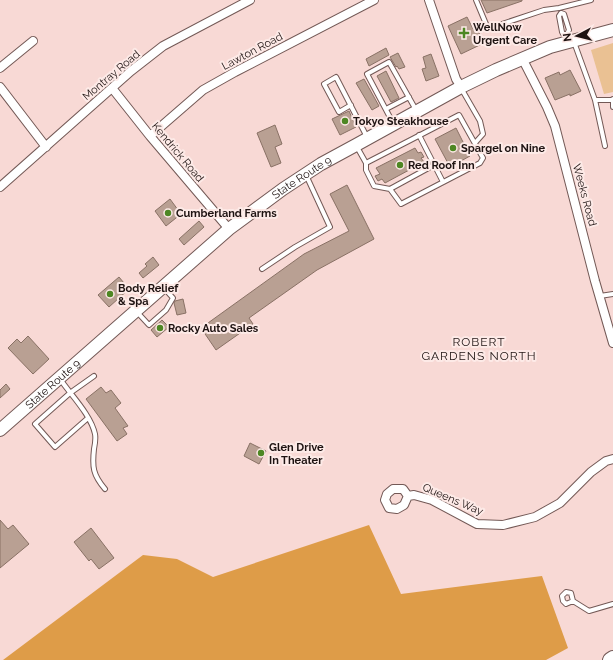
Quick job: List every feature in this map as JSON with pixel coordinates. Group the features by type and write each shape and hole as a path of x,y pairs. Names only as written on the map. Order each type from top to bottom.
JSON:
{"main road":[{"name":"State Route 9","path":"0,430 164,288 229,229 283,189 368,138 461,87 522,58 570,38 613,30"}],"street":[{"name":"Montray Road","path":"0,187 131,71 163,46 250,0"},
{"name":"Lawton Road","path":"150,136 203,90 242,68 374,0"},
{"path":"429,0 456,79 461,87"},
{"path":"0,68 33,41"},
{"name":"Weeks Road","path":"522,58 555,126 613,343"},
{"path":"0,87 46,147"},
{"name":"Kendrick Road","path":"112,88 150,136 229,229"},
{"name":"Queens Way","path":"408,496 414,495 432,500 477,524 503,525 535,517 560,503 591,472 606,461 613,459"}],"lane":[{"path":"476,0 486,24 489,27 544,10 560,10 578,1 589,0"},
{"path":"560,10 564,14 570,38 595,100 605,146"},
{"path":"394,124 367,74 389,62 417,112"},
{"path":"350,105 339,112 324,84 336,78 368,138"},
{"path":"461,87 480,121 483,134 475,143"},
{"path":"386,109 409,97"},
{"path":"595,100 613,99 613,107"},
{"path":"366,163 459,115 483,158 480,163 401,204 390,189"},
{"path":"418,135 444,182"},
{"path":"356,145 366,163 366,170 374,186 390,189 434,165"},
{"path":"262,269 295,246 330,227 306,174"},
{"path":"136,312 149,325 166,310 173,298 164,288"},
{"path":"600,296 613,294"},
{"path":"88,418 55,447 35,424 94,376"},
{"path":"59,379 92,423 96,436 93,469 97,480 105,489"},
{"path":"573,601 589,611 613,604"}],"shaded area":[{"path":"613,43 613,92 604,94 591,50"},
{"path":"369,525 401,594 542,576 568,648 546,660 3,660 143,555 177,559 213,577"}],"building":[{"path":"481,0 522,0 522,1 487,13"},
{"path":"467,17 473,29 476,27 484,43 461,54 448,26"},
{"path":"386,48 389,55 369,66 366,59"},
{"path":"398,53 405,67 399,69 390,57"},
{"path":"431,54 439,76 426,81 422,69 426,68 423,57"},
{"path":"570,70 581,91 555,100 545,78 559,72 560,75"},
{"path":"386,71 399,98 391,102 377,76"},
{"path":"364,79 379,106 372,110 356,83"},
{"path":"349,111 356,127 340,135 332,119"},
{"path":"275,125 282,144 275,147 281,163 271,167 257,133"},
{"name":"Spargel on Nine","path":"456,128 470,156 450,167 435,139"},
{"name":"Red Roof Inn","path":"415,148 418,153 421,152 424,157 421,158 424,162 385,183 382,179 378,181 375,176 380,174 376,168"},
{"path":"347,185 374,239 317,270 249,318 253,324 216,350 201,328 304,254 349,231 330,194"},
{"path":"170,199 181,214 166,226 155,211"},
{"name":"Cumberland Farms","path":"199,221 204,227 184,245 179,239"},
{"path":"153,257 159,265 143,278 139,273 147,266 145,264"},
{"path":"119,277 129,289 109,307 98,295"},
{"path":"183,299 186,313 177,315 174,303 175,301"},
{"path":"162,320 169,327 157,337 151,330"},
{"path":"28,336 49,359 33,374 8,348 17,339 21,343"},
{"path":"6,384 10,389 0,398 0,390"},
{"path":"101,387 106,393 111,390 121,403 115,408 128,426 123,428 127,434 117,441 86,399"},
{"path":"250,443 266,451 259,464 244,456"},
{"path":"0,520 8,529 13,525 29,544 0,568"},
{"path":"91,528 114,558 99,569 91,559 89,561 74,542"}],"place":[{"name":"WellNow Urgent Care","path":"464,33"},
{"name":"Tokyo Steakhouse","path":"345,121"},
{"name":"Spargel on Nine","path":"453,148"},
{"name":"Red Roof Inn","path":"400,165"},
{"name":"Cumberland Farms","path":"168,213"},
{"name":"Body Relief & Spa","path":"110,294"},
{"name":"Rocky Auto Sales","path":"160,328"},
{"name":"Glen Drive In Theater","path":"261,453"}],"district":[{"name":"ROBERT GARDENS NORTH","path":"479,349"}]}
